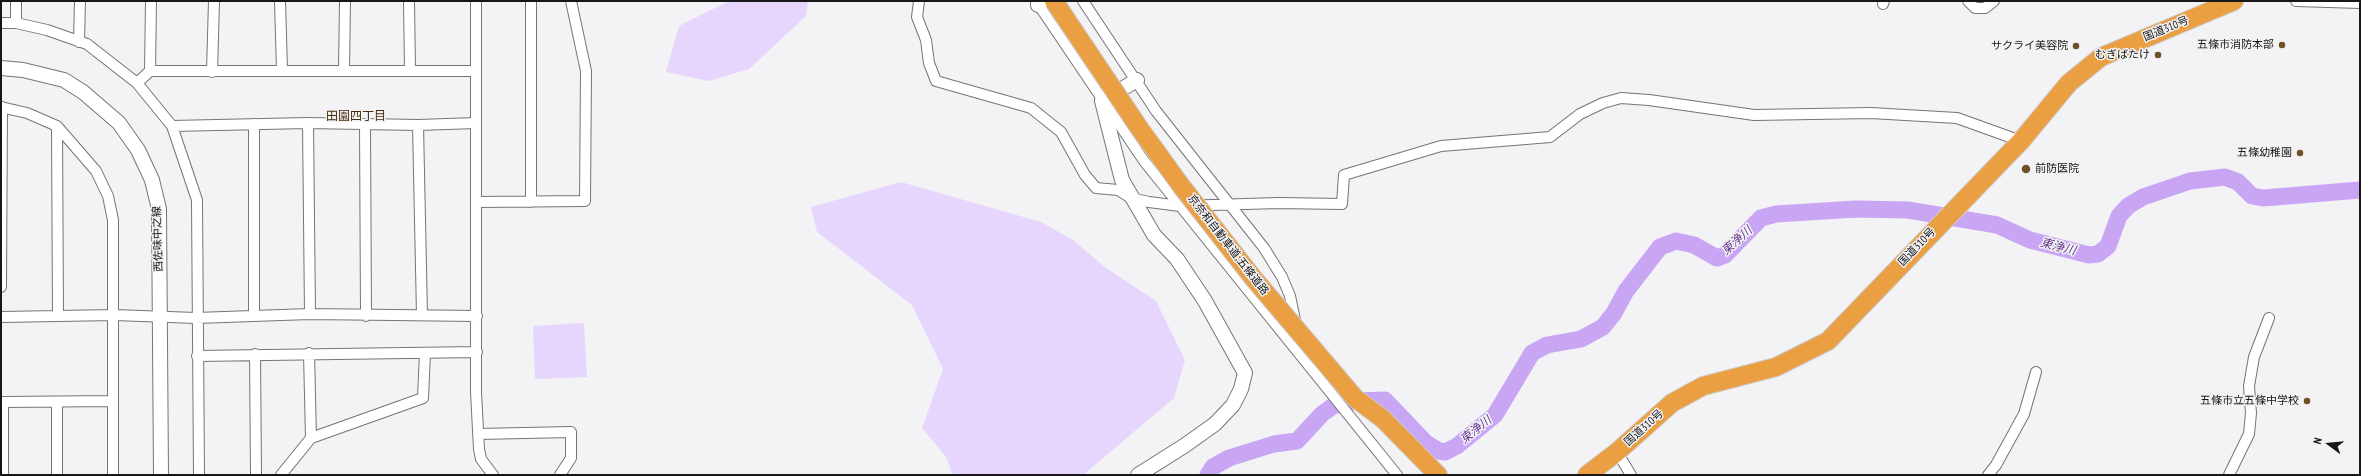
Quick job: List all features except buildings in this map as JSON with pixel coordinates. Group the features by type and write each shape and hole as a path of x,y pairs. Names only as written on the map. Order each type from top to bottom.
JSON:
{"highway":[{"name":"国道310号","path":"1587,475 1617,452 1672,403 1703,386 1776,367 1828,341 2021,141 2069,83 2100,57 2233,1"},
{"name":"京奈和自動車道;五條道路","path":"1043,2 1110,86 1182,187 1254,279 1422,475"},
{"path":"1355,398 1383,419 1438,475"}],"street":[{"path":"16,1 16,23"},
{"path":"79,42 80,1"},
{"path":"150,71 151,1"},
{"path":"212,72 214,1"},
{"path":"280,1 282,70"},
{"path":"344,1 344,70"},
{"path":"409,1 410,70"},
{"path":"476,1 475,71 478,434 481,459 493,475"},
{"path":"531,202 532,1"},
{"path":"476,202 585,201 586,71 571,1"},
{"path":"919,1 916,17 926,40 929,63 936,81 1030,108 1061,132 1085,175 1096,188 1118,190 1130,198 1180,206 1230,206 1278,203 1342,204 1344,175 1441,146 1550,137 1580,114 1621,98 1649,100 1754,116 1871,113 1957,118 2021,141"},
{"path":"1083,1 1168,127 1230,206 1247,224 1282,277 1294,314 1296,347"},
{"path":"1968,1 1975,8 1985,8 1994,1"},
{"path":"2296,1 2360,3"},
{"path":"1043,2 1102,101 1144,161 1296,347 1397,475"},
{"path":"1,23 16,23 47,30 88,44 137,83 172,126 197,200 196,318 199,475"},
{"name":"西佐味中之線","path":"1,68 23,70 64,80 83,92 119,123 138,150 152,180 159,209 161,475"},
{"path":"137,83 150,71 475,71"},
{"path":"1102,101 1137,80"},
{"path":"1102,101 1122,180 1130,198 1154,235 1177,259 1205,301 1245,373 1241,389 1233,405 1215,424 1184,446 1138,475"},
{"path":"1,287 2,107 27,113 57,126 96,170 108,196 112,220 114,315 112,401 113,475"},
{"path":"172,126 308,123 418,125 476,123"},
{"path":"308,123 310,314"},
{"path":"254,124 254,315"},
{"path":"365,124 366,316"},
{"path":"418,125 422,315"},
{"path":"57,126 58,316"},
{"path":"1,317 114,315 196,318 310,314 366,316 477,316"},
{"path":"2229,475 2249,434 2251,413 2249,386 2254,357 2269,318"},
{"path":"197,356 309,353 477,352"},
{"path":"309,353 311,438"},
{"path":"281,475 311,438 423,398 425,353"},
{"path":"255,354 256,475"},
{"path":"1988,475 1996,465 2024,414 2036,372"},
{"path":"3,475 3,402 112,401"},
{"path":"57,402 57,475"},
{"path":"478,434 572,432 571,458 560,475"},
{"path":"1617,452 1631,475"}],"shaded area":[{"path":"729,1 808,1 806,16 749,69 709,81 666,72 679,26"},
{"path":"901,182 1041,222 1073,240 1106,268 1156,301 1185,360 1174,398 1083,475 953,475 946,457 922,428 943,369 912,305 817,232 811,207"},
{"path":"584,323 587,377 535,379 533,326"}],"waterway":[{"name":"東浄川","path":"1208,475 1213,467 1229,458 1274,444 1297,441 1322,414 1333,406 1357,401 1385,400 1426,443 1439,451 1445,452 1457,446 1495,415 1532,353 1547,345 1581,339 1603,327 1614,313 1626,291 1660,247 1676,241 1694,245 1717,258 1725,255 1761,218 1776,214 1856,209 1908,210 1997,225 2030,240 2089,255 2098,254 2108,246 2119,216 2128,206 2143,197 2190,181 2225,177 2238,182 2252,196 2263,198 2360,190"}],"place":[{"name":"五條市消防本部","path":"2282,45"},
{"name":"サクライ美容院","path":"2076,46"},
{"name":"むぎばたけ","path":"2158,55"},
{"name":"五條幼稚園","path":"2300,153"},
{"name":"前防医院","path":"2026,169"},
{"name":"五條市立五條中学校","path":"2307,401"}],"district":[{"name":"田園四丁目","path":"356,117"}]}
